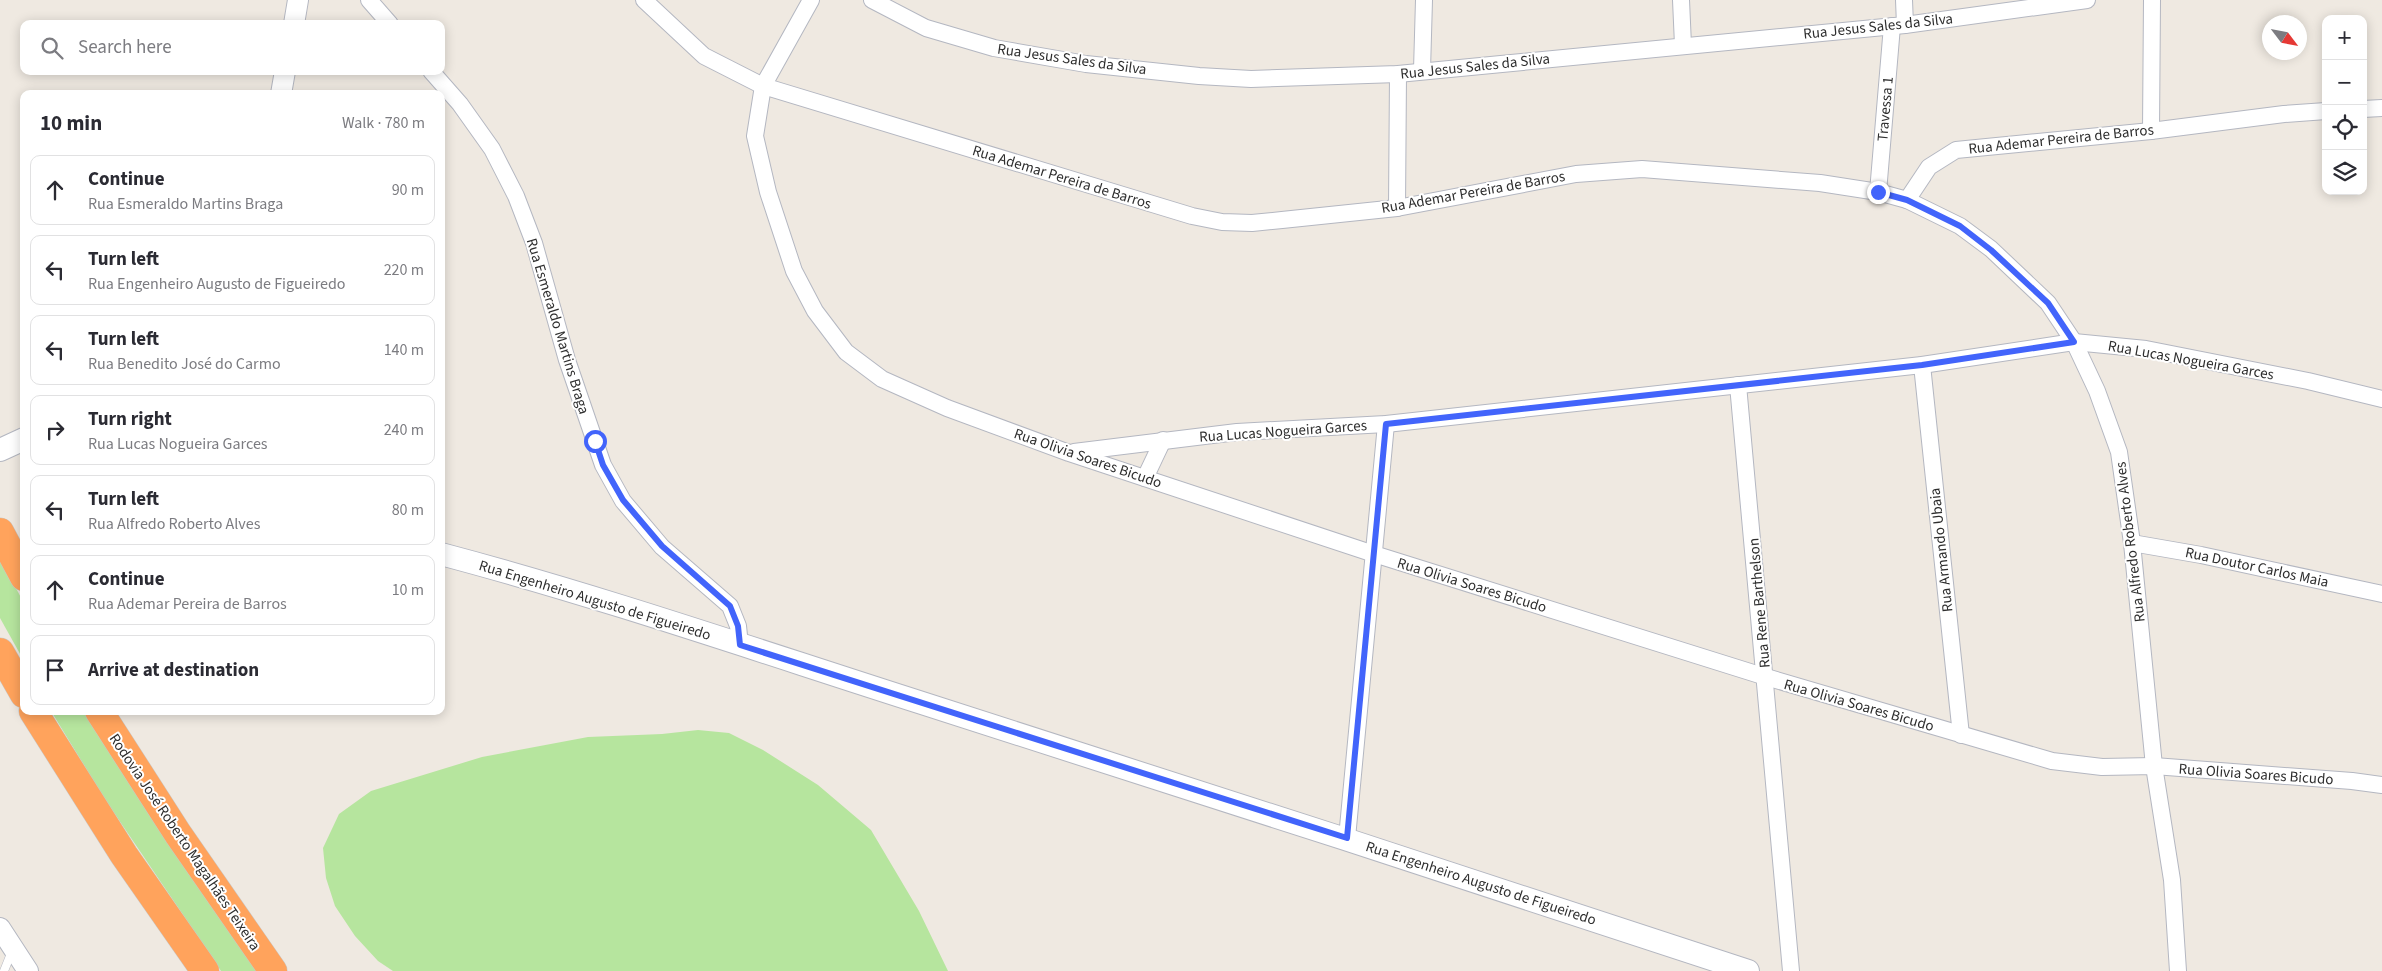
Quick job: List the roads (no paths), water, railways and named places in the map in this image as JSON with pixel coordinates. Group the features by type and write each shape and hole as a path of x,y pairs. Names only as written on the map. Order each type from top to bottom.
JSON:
{"highway":[{"path":"0,532 20,570"},
{"path":"0,652 20,687"},
{"path":"36,715 124,855 205,971"},
{"name":"Rodovia José Roberto Magalhães Teixeira","path":"102,715 178,834 273,971"}],"main road":[{"path":"0,450 20,441"},
{"name":"Rua Engenheiro Augusto de Figueiredo","path":"445,555 500,570 740,645 1347,838 1748,971"}],"street":[{"path":"295,20 298,0"},
{"path":"369,0 386,20"},
{"name":"Rua Ademar Pereira de Barros","path":"644,0 704,56 763,86 1192,216 1222,222 1252,223 1397,208 1576,174 1642,170 1820,183 1878,192 1907,200 1929,168 1956,150 2151,131 2284,114 2322,111"},
{"name":"Rua Olivia Soares Bicudo","path":"811,0 763,86 755,136 768,192 794,271 816,311 846,352 882,380 911,394 1069,453 1374,554 1766,677 2052,761 2102,767 2154,766 2382,785"},
{"name":"Rua Jesus Sales da Silva","path":"872,0 926,28 985,46 1086,64 1199,76 1251,78 1398,74 1422,70 1899,25 2087,0"},
{"path":"1422,70 1424,0"},
{"path":"1681,0 1683,45"},
{"name":"Travessa 1","path":"1878,192 1899,25 1904,0"},
{"path":"2151,131 2152,0"},
{"path":"1397,208 1398,74"},
{"path":"282,90 284,75"},
{"name":"Rua Esmeraldo Martins Braga","path":"435,75 460,104 492,149 516,196 534,243 567,360 603,465 623,500 662,546 730,606 738,626 740,645"},
{"path":"2367,109 2382,108"},
{"name":"Rua Alfredo Roberto Alves","path":"1907,200 1960,226 1991,250 2048,303 2074,342 2098,391 2119,452 2132,544 2154,766 2172,880 2178,971"},
{"name":"Rua Lucas Nogueira Garces","path":"1069,453 1238,432 1386,424 1922,365 2074,342 2146,350 2308,381 2382,399"},
{"name":"Rua Armando Ubaia","path":"1922,365 1961,735"},
{"name":"Rua Rene Barthelson","path":"1738,385 1766,677 1791,971"},
{"path":"1347,838 1386,424"},
{"path":"1145,478 1163,440"},
{"name":"Rua Doutor Carlos Maia","path":"2132,544 2201,555 2382,594"},
{"path":"0,928 28,971"}],"lane":[{"path":"4,971 13,950"}]}
